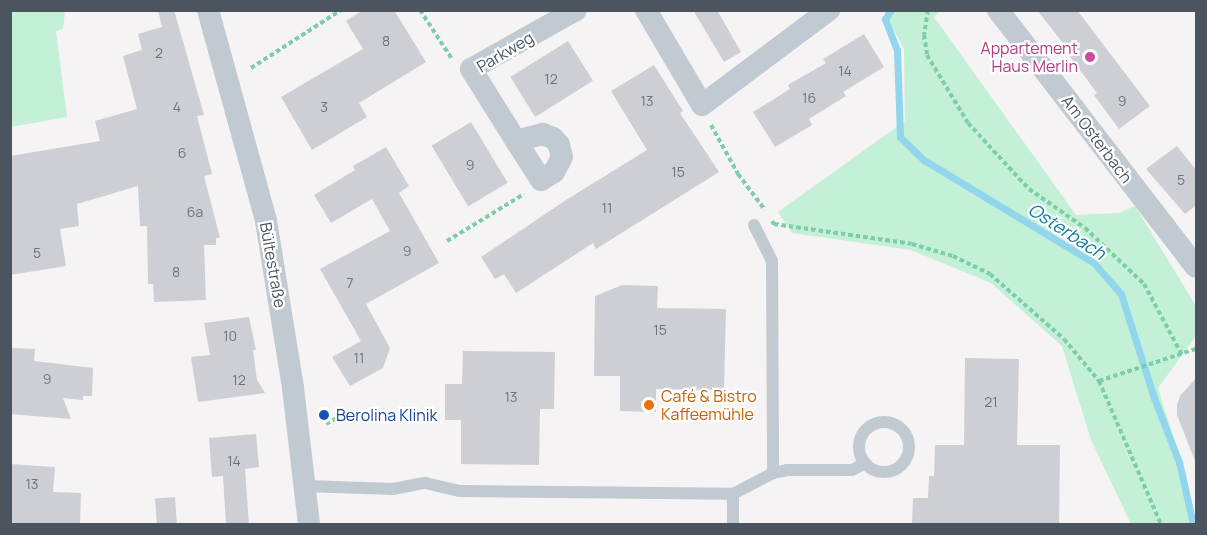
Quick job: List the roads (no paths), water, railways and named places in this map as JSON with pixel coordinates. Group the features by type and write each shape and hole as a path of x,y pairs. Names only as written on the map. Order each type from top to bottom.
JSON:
{"street":[{"name":"Bültestraße","path":"207,10 266,221 306,486 309,525"},
{"name":"Parkweg","path":"516,141 543,134 553,138 560,145 562,157 554,172 541,180 516,141 471,69 576,10"},
{"path":"646,10 702,105 830,10"},
{"name":"Am Osterbach","path":"998,10 1197,267"}],"lane":[{"path":"754,225 772,261 773,473"},
{"path":"876,423 893,423 906,434 909,450 902,465 887,472 871,468 865,463 861,456 860,441 868,427 876,423"},
{"path":"306,486 393,489 425,483 459,491 733,494 773,473 852,470 865,463"},
{"path":"733,494 733,525"}],"waterway":[{"name":"Osterbach","path":"891,10 885,19 897,50 900,137 924,160 1094,263 1121,294 1154,398 1179,462 1193,524"}],"place":[{"name":"Appartement Haus Merlin","path":"1090,57"},
{"name":"Café & Bistro Kaffeemühle","path":"649,405"},
{"name":"Berolina Klinik","path":"324,415"}]}
